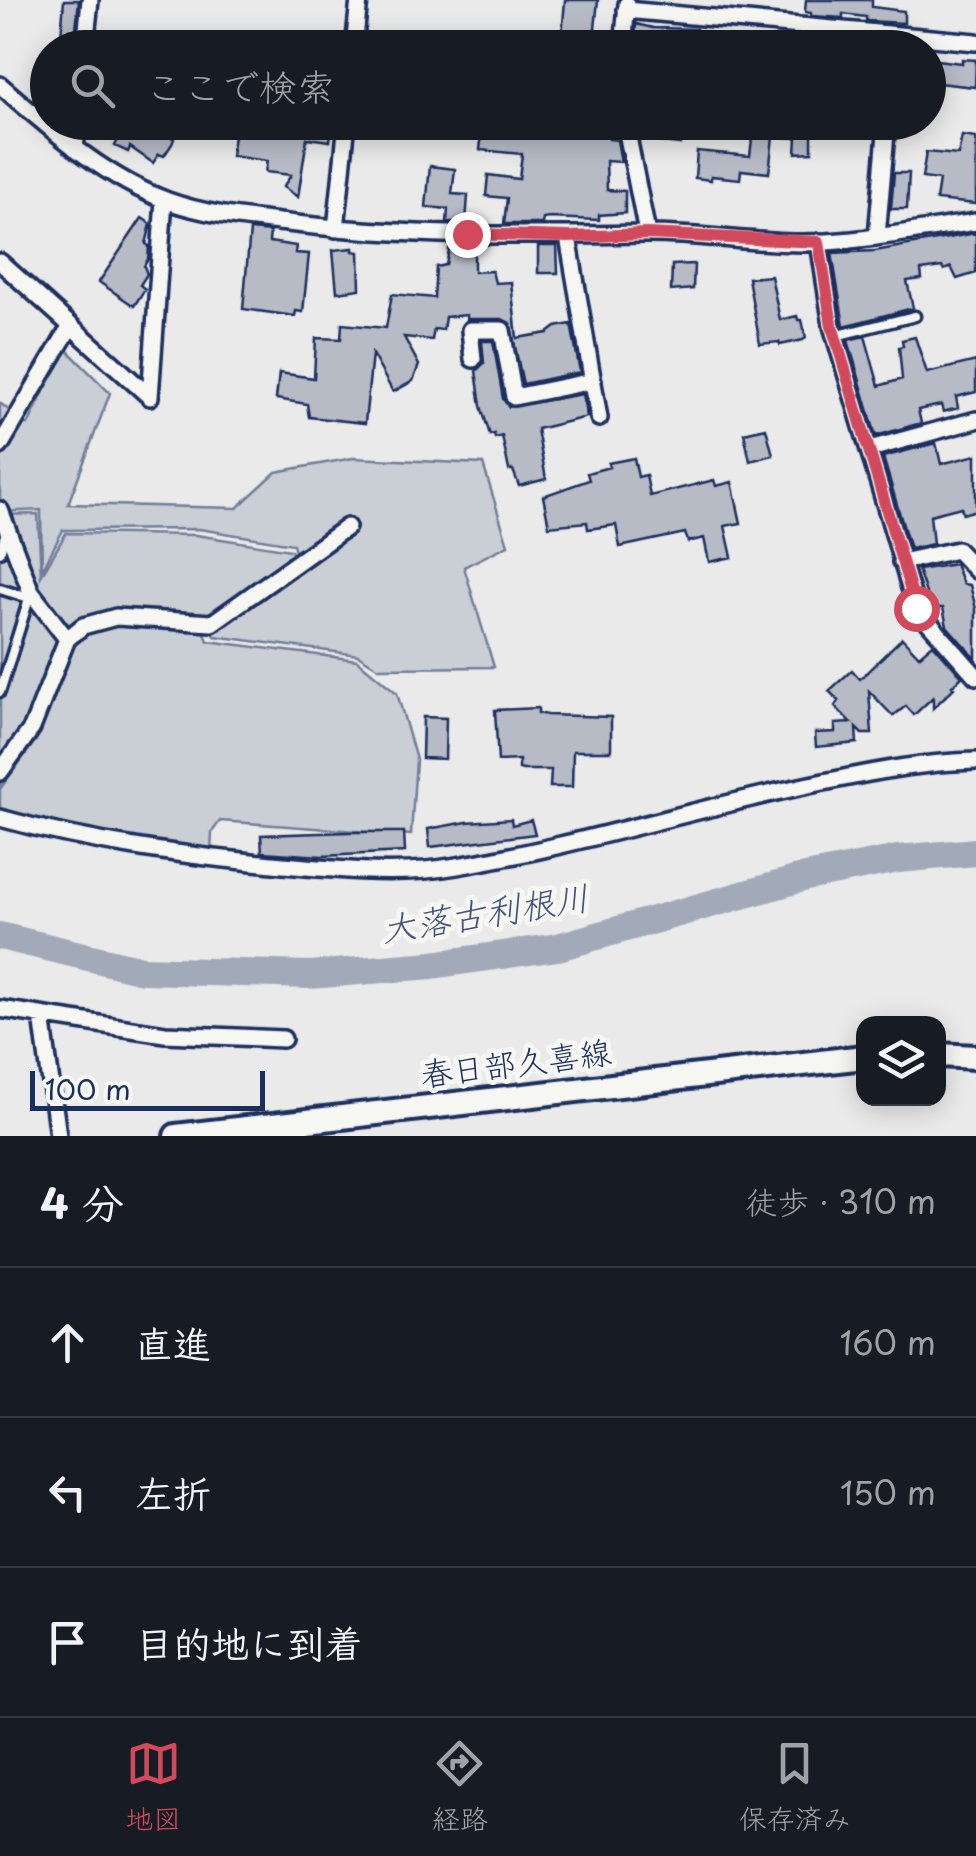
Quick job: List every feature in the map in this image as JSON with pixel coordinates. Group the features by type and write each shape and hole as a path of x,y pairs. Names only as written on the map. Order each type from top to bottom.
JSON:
{"main road":[{"path":"946,1056 976,1056"},
{"name":"春日部久喜線","path":"176,1136 856,1058"}],"street":[{"path":"87,30 90,0"},
{"path":"356,30 359,0"},
{"path":"625,30 626,5 807,30"},
{"path":"946,42 976,42"},
{"path":"0,86 30,111"},
{"path":"65,140 118,177 164,200 209,214 336,229 568,237 647,234 819,242 976,222"},
{"path":"75,148 76,140"},
{"path":"336,229 345,140"},
{"path":"629,140 647,234"},
{"path":"877,236 885,140"},
{"path":"0,262 150,397 164,200"},
{"path":"568,237 599,418"},
{"path":"819,242 835,336 916,608 976,676"},
{"path":"0,446 70,328"},
{"path":"473,360 470,330 502,330 514,397 593,381"},
{"path":"870,449 976,420"},
{"path":"0,510 30,595 67,639"},
{"path":"0,772 32,728 67,639 92,622 116,618 212,623 346,527"},
{"path":"901,562 957,550 976,570"},
{"path":"0,818 65,836 152,852 393,872 455,867 798,786 926,762 976,761"},
{"path":"0,1008 166,1034 283,1039"},
{"path":"42,1016 58,1136"}],"lane":[{"path":"835,336 916,316"},
{"path":"0,552 8,529"},
{"path":"0,589 30,595 0,692"}],"shaded area":[{"path":"65,348 110,393 68,504 237,508 276,472 353,458 483,464 508,545 464,567 494,667 379,668 358,655 215,636 211,628 301,572 293,544 199,529 63,530 42,570 41,510 0,512 0,403 28,425"},
{"path":"38,514 41,576 66,533 196,535 291,550 296,567 202,625 208,641 357,660 397,693 416,760 411,835 220,821 212,832 211,852 153,845 0,813 0,789 37,739 71,646 0,524 0,515"},
{"path":"0,530 69,646 35,737 0,785"}],"building":[{"path":"64,0 79,0 76,30 62,30"},
{"path":"565,0 598,0 595,30 562,30"},
{"path":"806,0 872,0 872,7 904,11 904,23 866,21 866,17 843,14 843,18 811,16 805,12"},
{"path":"636,24 696,29 696,30 636,30"},
{"path":"976,60 975,87 946,84 946,61"},
{"path":"962,136 976,138 976,204 936,200 939,180 922,178 926,152 958,155"},
{"path":"118,140 174,140 164,156 159,154 153,163 130,147 128,152 115,146"},
{"path":"233,140 307,140 298,197 283,187 291,175 265,172 267,161 231,156"},
{"path":"481,140 617,140 621,162 606,161 607,190 625,191 625,213 599,215 599,220 549,218 543,219 542,224 504,224 507,198 486,196 488,175 519,179 522,154 480,150"},
{"path":"752,140 773,140 769,173 741,170 740,179 695,178 697,151 750,156"},
{"path":"797,140 812,140 812,152 796,153"},
{"path":"430,166 455,169 452,194 468,195 466,223 447,223 448,209 426,207"},
{"path":"894,173 909,173 907,209 891,209"},
{"path":"142,218 151,224 144,266 147,274 140,285 145,289 134,306 99,282"},
{"path":"250,230 270,232 269,242 296,246 295,253 309,254 303,312 296,311 295,316 243,309"},
{"path":"976,233 976,273 957,279 951,267 921,270 922,279 907,281 913,308 844,326 832,253 875,251"},
{"path":"450,245 474,246 474,272 492,271 495,283 511,282 517,338 571,324 580,372 523,384 510,323 502,319 467,319 467,315 445,317 443,330 434,329 432,340 404,337 419,365 413,381 393,392 372,354 365,423 309,417 307,404 276,399 279,373 314,378 316,338 341,339 342,324 386,328 392,294 434,298 436,267 446,265"},
{"path":"538,246 557,246 558,273 538,273"},
{"path":"353,248 359,252 360,289 337,292 333,250"},
{"path":"694,264 693,289 671,291 672,265"},
{"path":"771,276 780,320 797,316 802,320 806,338 803,340 760,344 748,278"},
{"path":"865,336 879,386 902,379 899,347 903,346 902,340 915,337 927,373 976,361 976,392 956,397 958,408 943,412 941,405 918,410 921,423 876,436 848,340"},
{"path":"482,341 493,341 503,399 509,407 583,394 587,417 537,429 546,479 519,486 513,470 509,470 502,436 490,435 476,371 484,363"},
{"path":"766,428 773,455 750,461 744,433"},
{"path":"936,443 941,464 976,455 976,510 963,514 961,507 930,515 933,544 910,549 883,457"},
{"path":"634,458 638,477 646,475 650,496 714,480 716,486 732,482 741,523 725,526 732,557 709,562 704,538 688,542 685,533 620,547 616,525 588,529 587,522 549,526 543,496 589,480 587,473 609,467 608,463"},
{"path":"955,564 963,584 970,585 976,609 976,659 947,626 943,608 931,608 918,570"},
{"path":"902,638 919,656 933,644 962,677 954,688 933,708 933,697 914,715 906,706 893,716 869,691 872,734 862,734 856,728 857,743 816,747 815,733 835,732 835,724 851,723 835,706 839,701 829,691 852,670 860,679"},
{"path":"538,708 538,713 547,715 611,717 611,751 573,751 572,787 550,787 551,770 523,770 519,769 519,760 498,761 495,710"},
{"path":"423,717 446,718 445,759 422,758"},
{"path":"511,819 512,825 531,820 535,834 430,847 428,829"},
{"path":"404,832 405,852 322,856 262,852 261,835"}],"waterway":[{"name":"大落古利根川","path":"0,936 142,970 310,975 432,965 558,947 806,877 898,859 976,852"}],"route":[{"path":"467,234 647,234 819,242 832,326 916,608"}]}
